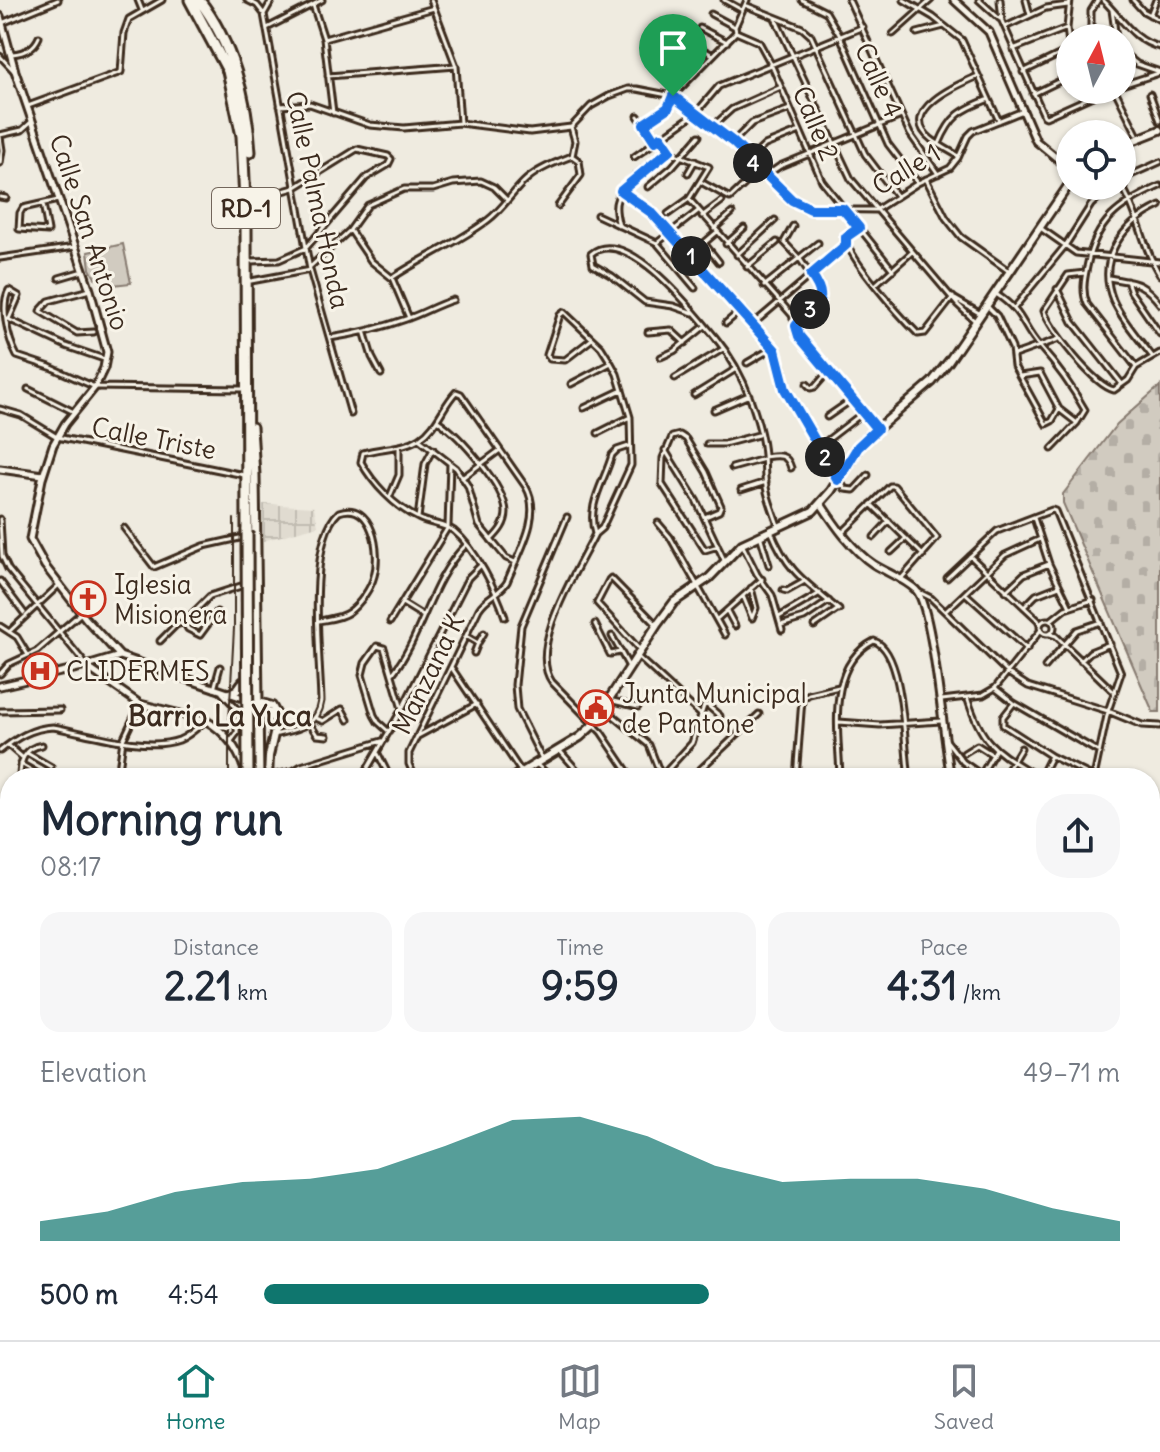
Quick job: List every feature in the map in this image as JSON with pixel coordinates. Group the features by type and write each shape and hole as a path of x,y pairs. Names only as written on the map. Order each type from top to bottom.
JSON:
{"highway":[{"name":"RD-1","path":"190,0 228,71 239,111 245,170 246,389 250,427"},
{"name":"RD-1","path":"203,3 234,65 246,109 251,200 248,533 258,768"}],"main road":[{"path":"1136,139 1160,130"},
{"path":"528,768 580,737 594,724 674,602 698,586 742,544 798,520 818,506 858,447 932,382 996,294 1058,200"},
{"path":"250,427 244,475 248,533 242,705 244,737 255,768"},
{"path":"250,427 255,475 258,768"},
{"path":"243,648 250,656 257,649"},
{"path":"225,693 239,688 243,682"},
{"path":"242,705 257,701"},
{"path":"257,701 274,716 272,735 261,768"},
{"path":"244,737 246,733 256,733 258,736"}],"street":[{"path":"32,0 35,8"},
{"path":"1,19 58,0"},
{"path":"138,0 142,10"},
{"path":"28,106 121,72 126,23 135,13 162,0"},
{"path":"247,0 257,5 264,14 272,0"},
{"path":"267,28 322,0"},
{"path":"431,0 456,66 460,123"},
{"path":"724,0 802,28 816,45 865,154 897,196"},
{"name":"Calle 4","path":"802,0 826,12 840,36 888,144 918,183"},
{"path":"849,0 910,134 938,174"},
{"path":"904,0 962,40 999,121"},
{"path":"893,34 931,0"},
{"path":"954,0 989,32 1036,141 1056,157"},
{"path":"979,0 1002,21"},
{"path":"1000,0 1004,28 1046,117 1073,104"},
{"path":"1026,0 1030,15"},
{"path":"1091,24 1091,11 1100,0 1124,24"},
{"path":"1133,0 1160,20"},
{"path":"1150,15 1156,0"},
{"path":"1004,28 1030,15 1069,2 1067,24"},
{"path":"313,5 324,39 333,113"},
{"path":"644,124 668,108 673,96 736,32 735,27 745,5"},
{"path":"324,39 434,8"},
{"path":"1112,10 1114,24"},
{"name":"Calle Palma Honda","path":"264,14 310,268 351,414"},
{"path":"711,14 735,27"},
{"path":"775,18 851,179 976,322"},
{"name":"Calle San Antonio","path":"1,19 15,71 106,344 106,360 95,387 57,437 43,475 30,539 39,558 59,585 120,656"},
{"path":"917,33 944,26"},
{"path":"634,157 696,113 719,86 863,27"},
{"path":"700,28 727,42"},
{"name":"Calle 2","path":"736,32 759,42 822,181 893,270"},
{"path":"1013,49 1056,32"},
{"path":"1136,35 1160,47"},
{"path":"12,54 22,53 36,45 39,37"},
{"path":"689,42 713,55"},
{"path":"0,56 15,71"},
{"path":"1023,72 1056,57"},
{"path":"1136,63 1160,72"},
{"path":"328,76 456,66"},
{"path":"1136,80 1160,72"},
{"path":"959,157 931,139 922,127 924,113 945,90 978,76"},
{"path":"1033,94 1056,83"},
{"path":"712,127 732,109 781,87"},
{"name":"Calle 1","path":"571,127 591,106 628,89 673,96 733,142 792,200 811,209 876,210 918,183 950,168 959,157 968,136 1023,111"},
{"path":"1150,94 1160,121"},
{"path":"939,144 951,119 989,99"},
{"path":"280,106 310,104 370,125 404,128 460,123 530,132 571,127 575,141 572,156"},
{"path":"1122,104 1137,134"},
{"path":"733,142 752,123 790,109"},
{"path":"638,116 655,141"},
{"path":"767,175 809,153 901,116"},
{"path":"0,163 0,136 22,130 33,120"},
{"path":"750,159 765,145 800,131"},
{"path":"648,187 699,136"},
{"path":"661,137 670,150 709,166 689,199 668,214"},
{"path":"251,200 294,188 357,149 391,159 388,165 366,178 306,248 279,260 251,261"},
{"path":"619,226 616,203 621,191 670,150"},
{"path":"392,278 424,256 457,242 492,217 528,178 572,156"},
{"path":"558,206 581,175 579,161 572,156"},
{"path":"688,173 695,161"},
{"path":"1136,173 1160,162"},
{"path":"926,179 946,218 961,237 1010,272"},
{"path":"251,281 310,268 350,230 368,205 404,189 433,189 453,183 481,181 494,187 507,200"},
{"path":"701,182 730,198 745,184"},
{"path":"1136,196 1160,186"},
{"path":"621,191 644,206 773,348 780,361 785,389 838,480 851,491 868,475"},
{"path":"0,197 6,198"},
{"path":"43,204 48,231 19,229 21,210 60,199"},
{"path":"689,199 792,315 799,336 877,429"},
{"path":"1015,307 1065,246 1096,200"},
{"path":"1129,200 1112,213 1092,244 1083,294 1087,304 1136,367"},
{"path":"1130,200 1160,275"},
{"path":"702,216 722,201"},
{"path":"1152,356 1117,307 1109,278 1108,258 1120,236 1138,217 1158,207 1160,216"},
{"path":"657,243 698,211"},
{"path":"690,255 732,213"},
{"path":"597,215 657,243 695,288"},
{"path":"737,255 775,220"},
{"path":"793,226 784,242 822,290 822,299 796,326"},
{"path":"1039,227 1076,253 1160,262"},
{"path":"726,244 744,228"},
{"path":"859,228 846,237 846,245 875,285 920,335 954,298"},
{"path":"350,230 371,261 392,278 410,318"},
{"path":"747,267 777,242"},
{"path":"704,243 719,262"},
{"path":"764,286 818,243"},
{"path":"752,325 846,245"},
{"path":"0,249 1,258 76,247"},
{"path":"693,313 640,300 591,261 591,254 600,249 612,250 638,258 652,268 705,326 736,369 749,395 760,434 766,482 782,557 838,609 814,626"},
{"path":"875,285 912,252"},
{"path":"59,278 83,271"},
{"path":"1085,273 1068,275 1044,311 1060,338 1104,387 1114,390 1136,367 1160,353"},
{"path":"1109,278 1144,286 1160,304"},
{"path":"1127,281 1131,292 1160,334"},
{"path":"1057,289 1073,322 1122,384"},
{"path":"6,318 19,298 12,290 5,294 6,318 17,356 95,387 246,389"},
{"path":"90,290 49,301 40,311 77,333 94,332"},
{"path":"996,294 1015,307 1039,346 1058,365 1085,410 1052,449"},
{"path":"954,298 981,315"},
{"path":"330,338 364,332 410,318 434,305 453,300"},
{"path":"987,306 997,316 1014,355 1014,366 1046,424 1052,421 1059,409"},
{"path":"726,323 740,311"},
{"path":"592,339 565,360 550,359 547,355 560,315 564,312 601,347 611,363 630,417 630,470 602,528 595,534 548,635 545,660 548,676 556,688 594,724 625,768"},
{"path":"6,318 66,346 106,360"},
{"path":"661,357 705,326"},
{"path":"648,332 671,330 685,343"},
{"path":"364,332 381,374"},
{"path":"1014,355 1060,338"},
{"path":"747,363 773,348"},
{"path":"675,378 723,349"},
{"path":"571,384 611,363"},
{"path":"694,395 736,369"},
{"path":"807,384 814,388 829,371"},
{"path":"1020,376 1040,373 1059,409 1077,423"},
{"path":"28,389 74,412"},
{"path":"584,408 622,390"},
{"name":"Manzana K","path":"411,768 407,758 466,636 486,598 503,589 532,519 533,504 526,487 459,392 449,400 437,421"},
{"path":"714,410 749,395"},
{"path":"827,417 853,399"},
{"name":"Calle Triste","path":"0,409 21,415 57,437 244,475"},
{"path":"825,442 864,412"},
{"path":"598,433 630,417"},
{"path":"491,540 504,523 506,510 501,498 462,440 437,421 419,439 363,453 361,462 373,481 390,497 418,518 448,527 466,545 497,592 505,617"},
{"path":"707,444 724,444 760,434"},
{"path":"705,517 721,509 706,472 683,436 672,437 665,450 662,484 705,550 718,546"},
{"path":"419,439 450,463 462,478 468,486 479,525 506,558 515,562"},
{"path":"390,497 399,475 399,446"},
{"path":"595,534 591,509 612,455 631,446"},
{"path":"418,518 425,464 433,449"},
{"path":"462,478 500,450"},
{"path":"665,450 705,517 725,562"},
{"path":"732,468 783,455 791,468"},
{"path":"390,622 448,527 450,463"},
{"path":"0,469 43,475"},
{"path":"741,490 766,482"},
{"path":"842,533 890,486 894,486 937,538 900,580"},
{"path":"871,504 923,555"},
{"path":"818,506 873,564 931,598 1008,673 1028,686 1142,725 1160,726"},
{"path":"272,735 310,724 316,718 321,701 317,577 326,532 339,512 352,511 368,519 372,527 376,570 349,613 319,621"},
{"path":"947,578 997,531 1055,511 1121,673 1113,692 1095,768"},
{"path":"1037,515 1034,521 1040,539 1070,607"},
{"path":"542,759 517,709 514,696 521,626 567,517"},
{"path":"0,519 2,556 8,569 87,666 140,704 205,720 231,741 251,768"},
{"path":"874,537 889,521"},
{"path":"658,523 670,537 725,635"},
{"path":"124,528 154,567 204,546 248,533"},
{"path":"760,535 769,565"},
{"path":"891,552 906,538"},
{"path":"946,611 1012,550 1040,539"},
{"path":"742,544 772,595 782,628 829,601"},
{"path":"392,674 440,580 466,545"},
{"path":"970,556 1041,621 1053,621 1070,607 1093,600"},
{"path":"1006,591 1024,574 1049,564"},
{"path":"369,768 468,578 480,566"},
{"path":"657,625 611,578 609,580 597,603 638,653 700,714"},
{"path":"716,620 762,579"},
{"path":"0,581 25,615"},
{"path":"783,590 787,591 805,581"},
{"path":"9,632 59,585"},
{"path":"160,641 210,596 244,585"},
{"path":"1024,607 1036,595 1059,586"},
{"path":"743,596 752,618 756,608 751,588"},
{"path":"917,591 930,628 949,768"},
{"path":"779,617 820,593"},
{"path":"965,593 1027,649"},
{"path":"402,603 423,616"},
{"path":"727,611 735,626"},
{"path":"184,622 188,629 200,635 217,612"},
{"path":"0,674 9,664 37,651 81,613"},
{"path":"939,701 983,695 995,688 1041,633 1041,621"},
{"path":"1052,632 1053,621"},
{"path":"1045,667 1077,630 1101,622"},
{"path":"595,624 610,654 620,652"},
{"path":"0,626 17,637 28,655"},
{"path":"1041,633 1052,632"},
{"path":"1052,632 1113,692"},
{"path":"474,653 484,633"},
{"path":"466,636 478,643"},
{"path":"612,636 629,667"},
{"path":"840,768 839,687 851,658 868,644 877,641 887,654 897,679 908,768"},
{"path":"1081,661 1090,652 1110,644"},
{"path":"389,732 374,715 362,675 365,663 376,647 384,648 402,709"},
{"path":"0,687 120,656 225,693 242,705"},
{"path":"214,689 220,667"},
{"path":"451,667 477,704 513,768"},
{"path":"797,768 802,699 809,694 839,687"},
{"path":"995,688 1014,703 1098,752"},
{"path":"225,693 242,705"},
{"path":"967,697 977,728 996,749 1024,768"},
{"path":"609,700 638,707"},
{"path":"1014,703 1001,720 1003,725 1074,768"},
{"path":"119,768 123,740 140,704"},
{"path":"418,736 477,704"},
{"path":"231,741 237,733 242,705"},
{"path":"669,768 692,743 700,714 707,705 720,716"},
{"path":"604,708 649,745 658,768"},
{"path":"316,718 323,721 340,709 348,720"},
{"path":"0,711 60,710"},
{"path":"702,768 759,714"},
{"path":"0,751 38,727 165,744 186,736 205,720"},
{"path":"839,722 868,725 941,721"},
{"path":"310,724 317,735 327,736"},
{"path":"943,735 963,762 972,768"},
{"path":"299,768 385,740"},
{"path":"8,745 29,768"},
{"path":"21,768 27,753 34,746 42,745"},
{"path":"964,753 977,745 993,755"},
{"path":"1009,768 1021,748"},
{"path":"985,768 996,749"},
{"path":"558,750 575,768"},
{"path":"27,753 51,767"},
{"path":"378,754 385,768"},
{"path":"1045,768 1051,756"},
{"path":"535,763 541,768"}],"shaded area":[{"path":"263,504 314,507 318,526 263,541"}],"green space":[{"path":"123,244 131,283 113,285 95,278 90,269 88,252"},
{"path":"1160,386 1160,712 1153,712 1063,503 1063,494 1117,424"}],"railway":[{"path":"229,768 234,519"}],"place":[{"name":"Iglesia Misionera","path":"88,599"},
{"name":"CLIDERMES","path":"40,671"},
{"name":"Junta Municipal de Pantone","path":"596,708"}],"district":[{"name":"Barrio La Yuca","path":"220,716"}],"route":[{"path":"673,96 733,142 792,200 811,209 843,209 859,228 846,237 846,245 811,275 822,290 822,299 796,326 799,336 877,429 858,447 838,480 785,389 775,350 652,213 621,191 670,150 661,137 655,141 644,124 668,108 673,96"}]}
